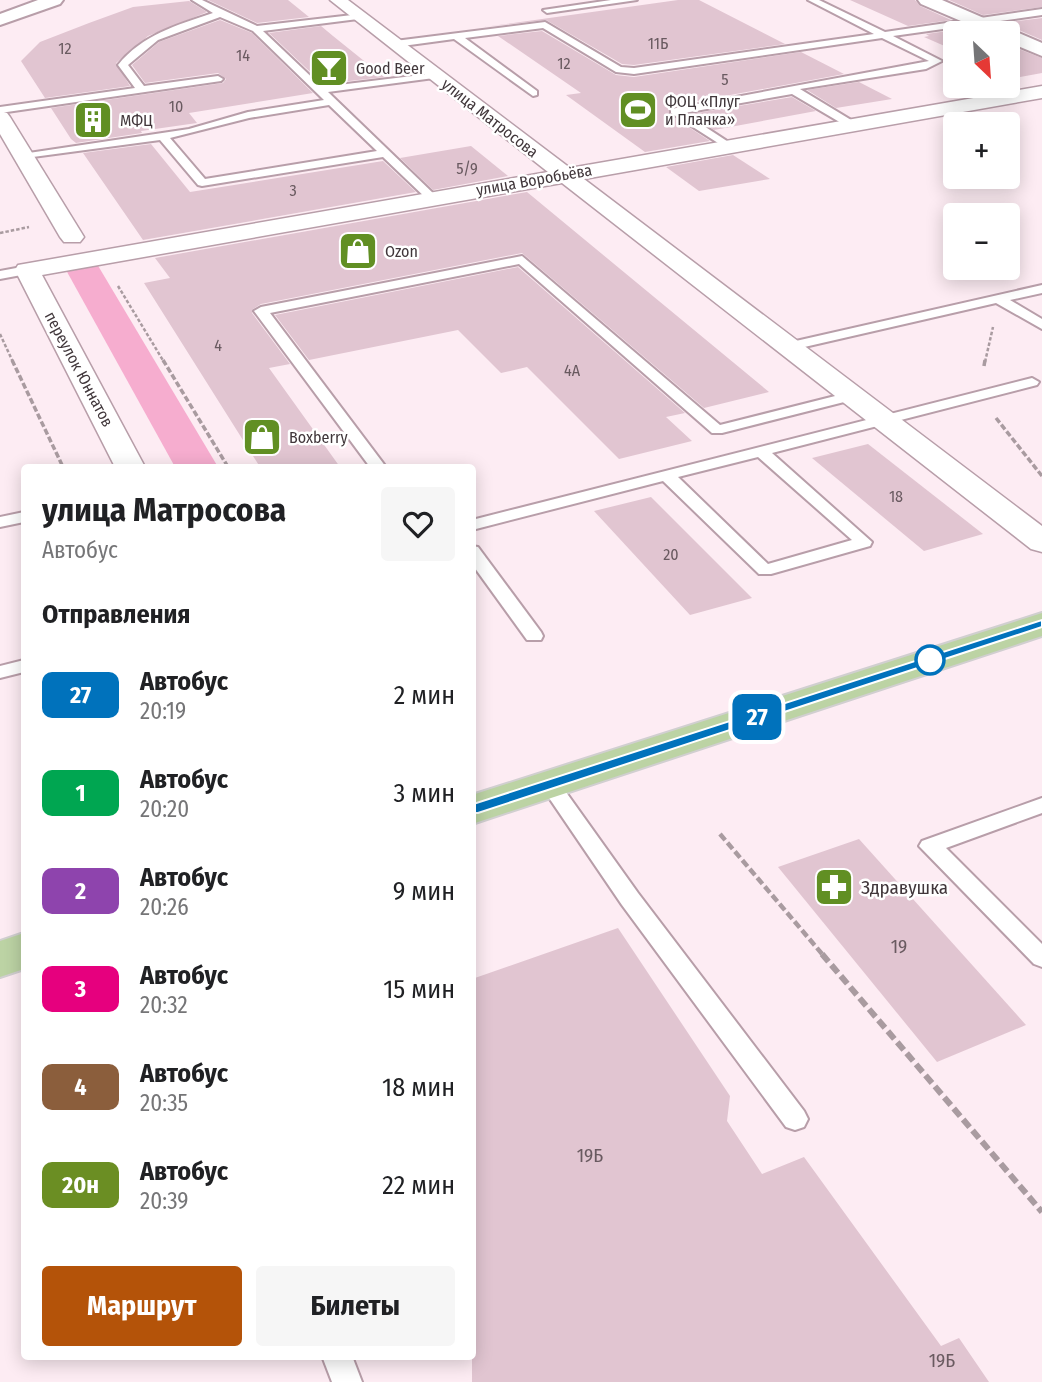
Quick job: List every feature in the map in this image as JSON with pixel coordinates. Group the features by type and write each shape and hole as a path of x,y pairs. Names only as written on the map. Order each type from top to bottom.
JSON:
{"main road":[{"path":"476,809 1042,624"},
{"path":"0,959 21,952"}],"street":[{"path":"0,20 54,0"},
{"name":"улица Матросова","path":"338,0 1042,542"},
{"path":"927,0 976,21"},
{"path":"1020,40 1042,50"},
{"name":"улица Воробьёва","path":"27,270 1042,92"},
{"path":"2,121 72,237"},
{"name":"переулок Юннатов","path":"27,270 128,464"}],"lane":[{"path":"196,0 220,14 256,29 432,198"},
{"path":"633,0 545,5 538,18 545,25 619,70 627,71 943,26"},
{"path":"791,91 790,88 796,85 926,66 937,61 812,0"},
{"path":"1042,4 1030,5 1042,11"},
{"path":"976,21 1042,11"},
{"path":"141,89 123,65 135,49 162,33 220,14"},
{"path":"256,29 358,16"},
{"path":"395,44 545,25"},
{"path":"456,36 533,93"},
{"path":"321,90 434,75"},
{"path":"2,121 141,89 218,79"},
{"path":"729,146 675,111 791,91 852,125"},
{"path":"22,158 190,131 248,115 330,102"},
{"path":"162,135 202,183 388,153"},
{"path":"376,464 261,312 522,260 717,430 851,396"},
{"path":"0,275 27,270"},
{"path":"787,347 1042,289"},
{"path":"998,299 1042,325"},
{"path":"476,524 883,420 1039,384"},
{"path":"667,476 765,570 864,542 762,452"},
{"path":"0,522 21,518"},
{"path":"476,556 534,636"},
{"path":"0,672 21,667"},
{"path":"551,786 630,899 795,1119"},
{"path":"1042,805 930,846 1042,958"},
{"path":"339,1360 347,1382"}],"path":[{"path":"0,334 62,464"},
{"path":"720,834 842,980 952,1103 1042,1212"}],"shaded area":[{"path":"97,264 216,464 173,464 66,270"}],"building":[{"path":"208,0 288,0 309,17 257,23"},
{"path":"678,0 699,0 785,44 634,65 622,64 546,20 484,27"},
{"path":"850,0 915,0 920,6 951,20 908,26"},
{"path":"949,0 1042,0 1042,7 983,15"},
{"path":"189,1 207,12 148,36 116,63 130,86 45,98 21,61 40,42 133,7"},
{"path":"1042,18 1042,40 1020,30 1019,21"},
{"path":"220,20 252,33 313,93 189,113 197,123 76,143 71,139 51,108 223,83 226,79 218,73 145,83 132,65 159,42"},
{"path":"321,26 384,77 323,84 269,33"},
{"path":"542,31 616,75 634,77 801,52 844,74 671,106 670,115 710,141 645,152 566,95 581,93 498,36"},
{"path":"943,32 943,45 924,37 929,36 926,34"},
{"path":"1020,50 1042,58 1042,73 1020,77"},
{"path":"859,82 892,99 836,108 807,90"},
{"path":"792,97 816,111 714,130 691,114"},
{"path":"151,144 190,192 383,161 416,192 143,240 83,153"},
{"path":"471,146 508,176 433,190 400,158"},
{"path":"733,155 770,179 699,191 666,167"},
{"path":"527,192 769,392 704,408 522,253 261,304 253,309 252,313 290,364 269,368 338,464 258,464 144,283 170,278 155,258"},
{"path":"518,267 685,413 666,417 692,441 619,459 527,367 501,373 458,330 309,360 275,315"},
{"path":"868,444 983,534 924,551 812,458"},
{"path":"651,497 752,598 690,615 594,511"},
{"path":"859,839 1026,1025 937,1062 778,867"},
{"path":"618,928 730,1096 727,1121 762,1174 804,1157 941,1346 959,1338 989,1382 472,1382 472,1360 476,1360 476,978"}],"bus line":[{"name":"27","path":"476,809 1042,624"}],"place":[{"name":"Good Beer","path":"329,68"},
{"name":"ФОЦ «Плуг и Планка»","path":"638,110"},
{"name":"МФЦ","path":"93,120"},
{"name":"Ozon","path":"358,251"},
{"name":"Boxberry","path":"262,437"},
{"name":"Здравушка","path":"834,887"}]}
